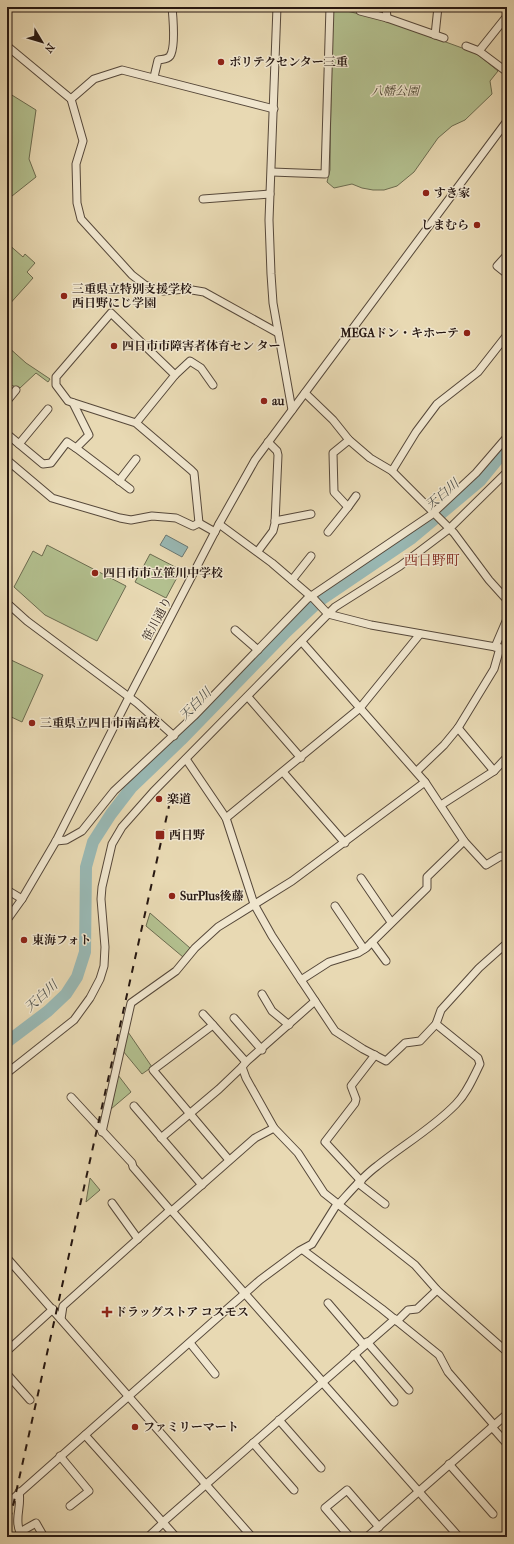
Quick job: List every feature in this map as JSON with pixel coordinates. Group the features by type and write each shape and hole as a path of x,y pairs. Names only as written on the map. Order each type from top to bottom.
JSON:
{"street":[{"path":"154,77 158,60 168,58 172,47 172,7"},
{"path":"277,7 269,220 271,274 278,333 292,410"},
{"path":"272,172 325,174 330,7"},
{"path":"386,7 387,18"},
{"path":"435,35 438,7"},
{"path":"360,11 387,18 444,38"},
{"path":"479,51 507,16"},
{"path":"7,46 71,99 83,141 76,164 77,203 81,219 132,275 145,285 163,290 186,289 204,292 278,333"},
{"path":"466,46 479,51 507,72"},
{"path":"71,99 94,79 122,70 274,109"},
{"name":"笹川通り","path":"7,920 56,841 128,697 242,482 268,442 507,121"},
{"path":"203,199 270,194"},
{"path":"507,255 497,266 507,274"},
{"path":"175,375 111,313 56,377 56,385 68,401 136,423 194,473 199,523"},
{"path":"392,471 416,432 438,404 478,372 507,335"},
{"path":"136,423 175,375 190,360 201,368 213,385"},
{"path":"7,401 16,390"},
{"path":"305,393 333,420 349,440 370,458 392,471 448,528 489,580 507,600"},
{"path":"73,403 89,435 76,448"},
{"path":"19,444 48,409"},
{"path":"7,434 43,464 51,462 68,442 130,489"},
{"path":"56,841 66,840 82,831 114,791 174,736 258,650 312,598 346,571 400,537 433,513 476,473 507,437"},
{"path":"348,507 334,492 333,453 349,440"},
{"path":"258,551 273,531 275,522 278,455 277,451 268,442"},
{"path":"119,481 136,459"},
{"path":"7,460 52,498 131,520 152,516 176,518 193,526 199,523"},
{"path":"7,1073 74,1020 90,998 100,979 104,966 105,947 101,899 105,868 112,844 122,827 148,798 342,601 400,566 448,528 506,477"},
{"path":"328,532 356,496"},
{"path":"275,522 311,514"},
{"path":"199,523 215,532"},
{"path":"219,524 258,551 328,614 372,625 500,648"},
{"path":"292,580 311,556"},
{"path":"7,603 26,621 128,697 174,736"},
{"path":"416,771 444,745 458,728 494,669 507,619"},
{"path":"236,630 258,650"},
{"path":"226,818 301,758 360,708 420,634"},
{"path":"302,642 416,771 441,805 464,841 486,865 501,856 507,859"},
{"path":"248,697 301,758"},
{"path":"458,728 494,772"},
{"path":"441,805 494,772 507,757"},
{"path":"186,759 226,818 254,904 272,936 335,1031 375,1055 386,1061 405,1043 420,1041 436,1024 441,1010 478,968 507,943"},
{"path":"283,772 345,843"},
{"path":"102,1132 131,1003 176,971 194,948 218,927 292,881 425,782"},
{"path":"301,980 329,962 364,949 427,888 427,877 464,841"},
{"path":"361,878 391,922"},
{"path":"7,890 22,898"},
{"path":"335,906 364,949"},
{"path":"372,942 386,962"},
{"path":"262,994 272,1011 289,1025"},
{"path":"161,1138 262,1050 315,1001"},
{"path":"203,1014 244,1065 246,1078 274,1128 298,1153 319,1187 338,1205 415,1265 437,1290 506,1348"},
{"path":"234,1018 262,1050"},
{"path":"7,1504 60,1456 190,1344 268,1273 312,1244 338,1205 376,1166 421,1134 457,1103 480,1064 478,1058 436,1024"},
{"path":"213,1025 153,1070 229,1160"},
{"path":"375,1055 351,1086 356,1099 355,1103 325,1142 360,1182 385,1204"},
{"path":"478,1058 486,1058"},
{"path":"71,1097 132,1163 133,1167 171,1211 459,1537"},
{"path":"134,1106 202,1185"},
{"path":"61,1319 63,1306 254,1138 274,1128"},
{"path":"112,1203 138,1239"},
{"path":"302,1250 396,1320 439,1355 448,1372 507,1444"},
{"path":"7,1258 252,1537"},
{"path":"148,1537 366,1343 408,1310 418,1309 437,1290"},
{"path":"328,1303 409,1390"},
{"path":"7,1350 53,1309"},
{"path":"190,1344 216,1374"},
{"path":"354,1354 394,1402"},
{"path":"7,1374 30,1400"},
{"path":"367,1537 507,1414"},
{"path":"279,1420 321,1468"},
{"path":"85,1435 176,1537"},
{"path":"253,1443 294,1490"},
{"path":"60,1456 89,1491 70,1506"},
{"path":"449,1464 493,1514"},
{"path":"350,1537 325,1508 347,1490 379,1527"},
{"path":"19,1492 20,1499 16,1525 21,1535 36,1523"},
{"path":"32,1515 44,1537"}],"green space":[{"name":"八幡公園","path":"334,8 385,20 476,53 498,71 490,81 492,94 465,120 452,126 438,138 414,172 397,186 384,190 362,188 352,184 334,188 327,182 330,170 332,10"},
{"path":"7,92 36,110 29,159 36,177 7,200"},
{"path":"7,243 23,257 25,254 35,263 27,272 33,278 7,307"},
{"path":"7,346 26,363 50,379 48,382 36,373 20,388 7,384"},
{"path":"47,545 126,586 97,641 45,615 14,587 33,551 42,556"},
{"path":"150,554 181,570 166,598 135,582"},
{"path":"11,660 43,675 22,722 7,715 7,667"},
{"path":"150,913 190,948 183,957 146,926"},
{"path":"128,1032 152,1067 142,1074 123,1051"},
{"path":"118,1075 131,1092 111,1109"},
{"path":"90,1178 100,1190 86,1202"}],"water":[{"path":"166,535 188,547 182,557 160,545"}],"waterway":[{"name":"天白川","path":"7,1042 48,1011 66,994 77,977 85,952 86,867 93,842 111,814 131,788 181,740 287,631 319,601 412,538 480,481 507,448"}],"railway":[{"path":"7,1533 169,806"}],"place":[{"name":"ポリテクセンター三重","path":"221,62"},
{"name":"すき家","path":"426,193"},
{"name":"しまむら","path":"477,225"},
{"name":"三重県立特別支援学校 西日野にじ学園","path":"64,296"},
{"name":"MEGAドン・キホーテ","path":"467,333"},
{"name":"四日市市障害者体育セン ター","path":"114,346"},
{"name":"au","path":"264,401"},
{"name":"四日市市立笹川中学校","path":"95,573"},
{"name":"三重県立四日市南高校","path":"32,723"},
{"name":"楽道","path":"159,799"},
{"name":"西日野","path":"160,835"},
{"name":"SurPlus後藤","path":"172,896"},
{"name":"東海フォト","path":"24,940"},
{"name":"ドラッグストア コスモス","path":"107,1312"},
{"name":"ファミリーマート","path":"135,1427"}],"district":[{"name":"西日野町","path":"432,560"}]}
